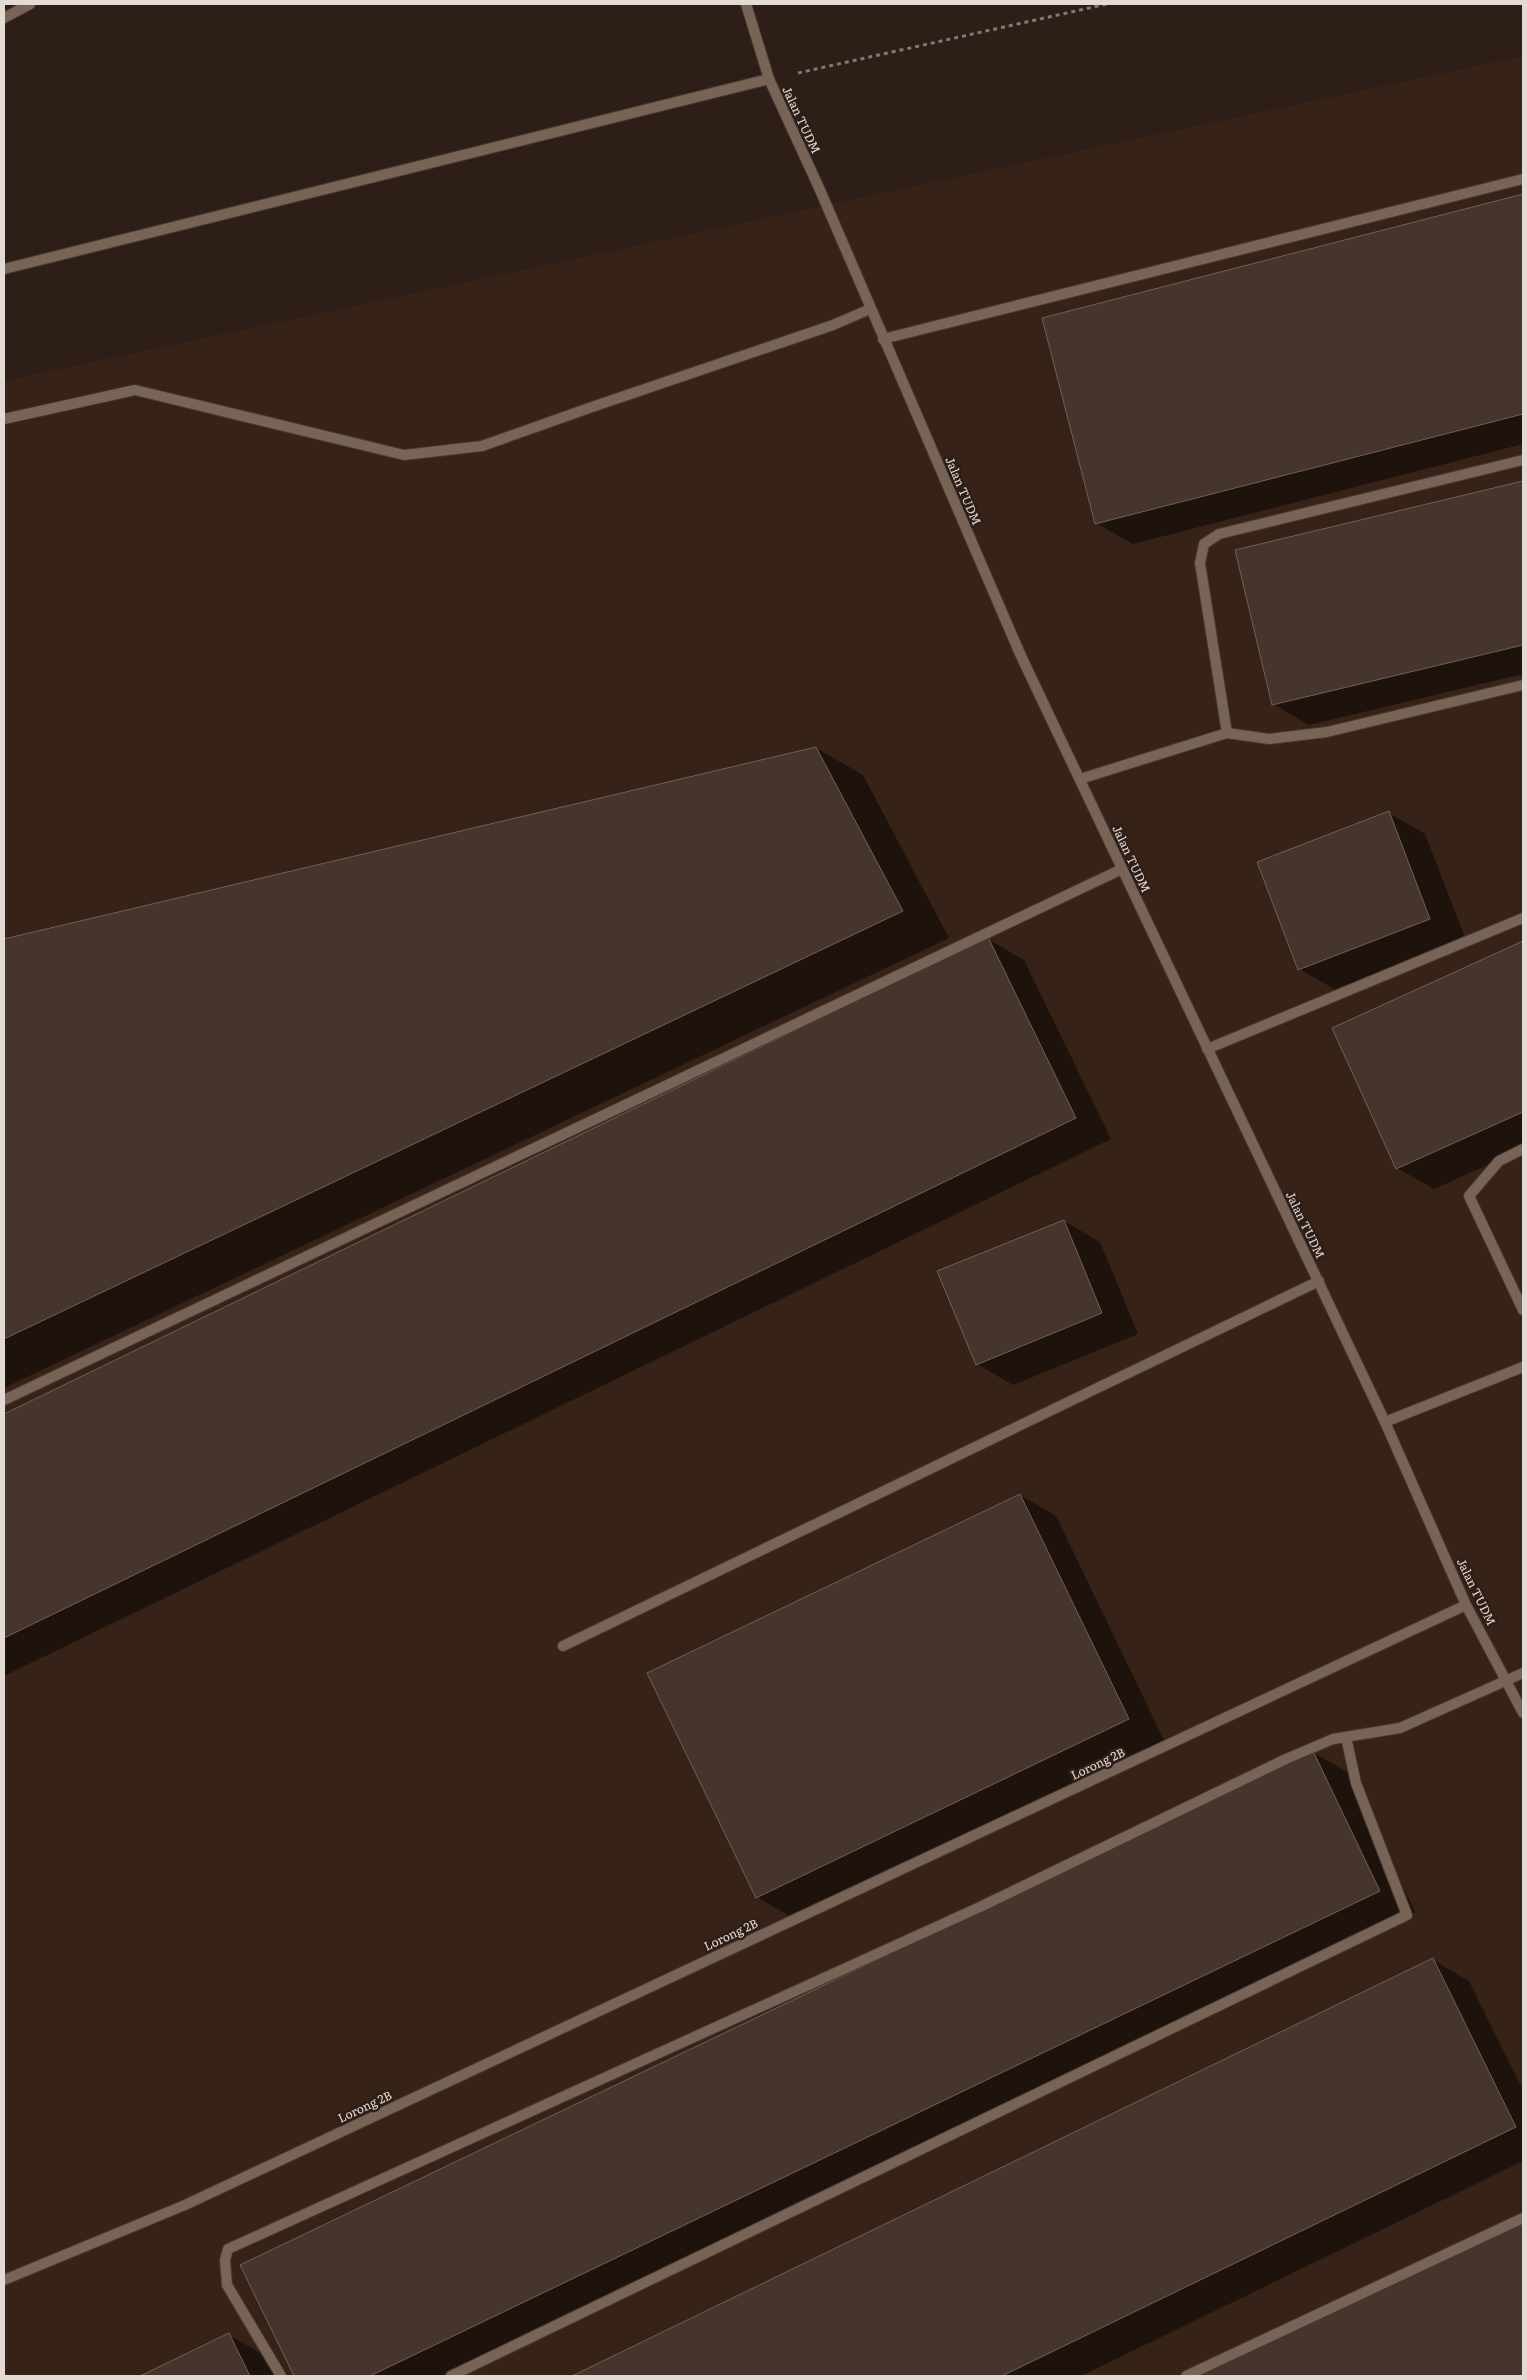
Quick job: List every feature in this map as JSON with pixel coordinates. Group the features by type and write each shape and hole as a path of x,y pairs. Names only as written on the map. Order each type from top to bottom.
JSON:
{"street":[{"path":"4,18 30,4"},
{"name":"Jalan TUDM","path":"746,4 769,79 820,190 1021,656 1319,1281 1385,1422 1466,1605 1508,1680 1523,1713"},
{"path":"4,269 769,79"},
{"path":"884,339 1523,179"},
{"path":"4,419 135,390 404,455 482,446 833,325 870,309"},
{"path":"1227,734 1200,563 1204,544 1219,534 1523,460"},
{"path":"1080,780 1227,734 1269,739 1327,732 1523,685"},
{"path":"4,1400 1122,869"},
{"path":"1207,1049 1523,918"},
{"path":"1523,1149 1498,1162 1469,1196 1523,1310"},
{"path":"563,1646 1319,1281"},
{"path":"1385,1422 1523,1367"},
{"name":"Lorong 2B","path":"4,2280 185,2205 1466,1605"},
{"path":"281,2376 226,2285 224,2260 228,2249 980,1907 1286,1759 1333,1739 1400,1728 1523,1673"},
{"path":"451,2376 1407,1915 1356,1783 1346,1737"},
{"path":"1186,2376 1523,2218"}],"path":[{"path":"769,79 1107,4"}],"shaded area":[{"path":"1523,56 1523,2376 4,2376 4,381"}],"building":[{"path":"1523,194 1523,414 1095,524 1042,318"},
{"path":"1523,481 1523,645 1272,705 1235,550"},
{"path":"816,747 903,911 4,1339 4,939"},
{"path":"1389,811 1430,919 1298,970 1257,862"},
{"path":"988,937 1076,1118 4,1638 4,1414"},
{"path":"1523,941 1523,1112 1396,1169 1332,1028"},
{"path":"1064,1220 1102,1313 976,1365 937,1271"},
{"path":"1020,1494 1129,1719 756,1898 647,1673"},
{"path":"1313,1751 1380,1891 370,2376 294,2376 240,2265"},
{"path":"1433,1958 1516,2127 1002,2376 572,2376"},
{"path":"1523,2219 1523,2376 1194,2376"},
{"path":"229,2333 250,2376 140,2376"}]}
